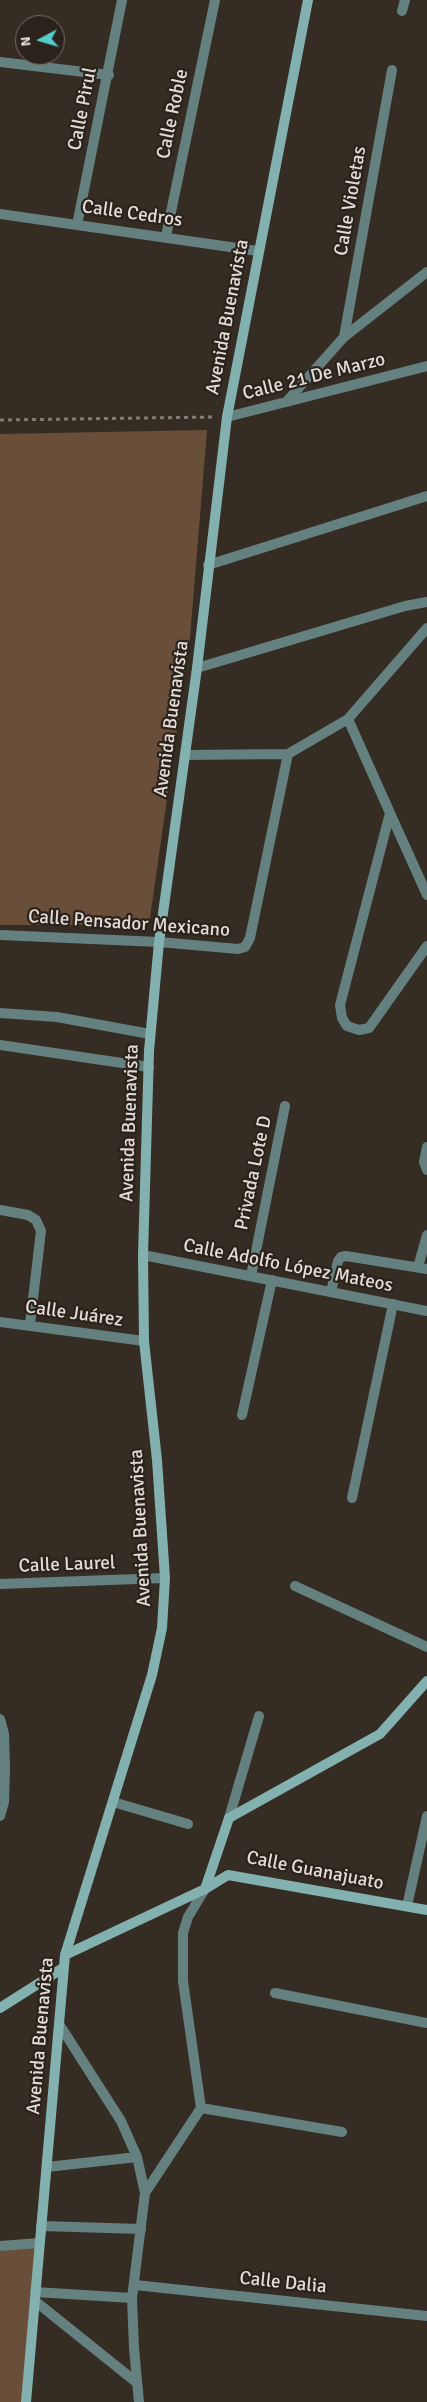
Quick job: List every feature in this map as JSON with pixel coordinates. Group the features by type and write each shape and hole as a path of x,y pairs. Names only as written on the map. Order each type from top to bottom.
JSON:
{"street":[{"name":"Calle Pirul","path":"77,225 109,75 122,0"},
{"name":"Calle Roble","path":"166,236 215,0"},
{"name":"Avenida Buenavista","path":"26,2402 60,2024 63,1968 152,1675 162,1628 165,1578 157,1460 144,1341 143,1255 150,1034 158,942 197,668 227,417 308,0"},
{"path":"402,11 405,0"},
{"path":"0,62 109,75"},
{"name":"Calle Violetas","path":"344,337 392,70"},
{"name":"Calle Cedros","path":"0,214 166,236 258,251"},
{"path":"286,402 344,337 427,272"},
{"name":"Calle 21 De Marzo","path":"227,417 427,366"},
{"path":"208,565 427,496"},
{"path":"197,668 405,606 427,602"},
{"path":"185,754 288,754 348,719 427,628"},
{"path":"348,719 427,895"},
{"name":"Calle Pensador Mexicano","path":"0,935 158,942 238,949 245,947 250,938 288,754"},
{"path":"390,813 340,1005 342,1018 347,1026 359,1030 369,1028 427,946"},
{"path":"0,1013 57,1017 150,1034"},
{"path":"0,1045 149,1067"},
{"name":"Privada Lote D","path":"250,1276 285,1106"},
{"path":"427,1147 424,1162 427,1170"},
{"path":"0,1210 28,1214 36,1220 41,1231 30,1324"},
{"path":"331,1292 338,1261 341,1257 346,1256 423,1268 427,1235"},
{"name":"Calle Adolfo López Mateos","path":"143,1255 427,1311"},
{"path":"242,1415 272,1280"},
{"path":"352,1498 393,1304"},
{"name":"Calle Juárez","path":"0,1322 30,1324 144,1341"},
{"name":"Calle Laurel","path":"0,1584 165,1578"},
{"path":"295,1586 427,1647"},
{"path":"229,1818 380,1734 427,1681"},
{"path":"145,2192 201,2108 183,1980 183,1933 188,1917 205,1888 229,1818 259,1716"},
{"path":"0,1719 4,1734 5,1768 4,1802 0,1816"},
{"path":"113,1802 188,1824"},
{"path":"407,1906 427,1816"},
{"name":"Calle Guanajuato","path":"66,1955 205,1888 223,1877 234,1874 427,1910"},
{"path":"0,2008 63,1968"},
{"path":"275,1993 427,2023"},
{"path":"60,2024 120,2120 137,2156 145,2192 132,2298 136,2382 139,2402"},
{"path":"201,2108 342,2132"},
{"path":"47,2167 137,2156"},
{"path":"41,2226 141,2229"},
{"path":"0,2246 40,2243"},
{"name":"Calle Dalia","path":"135,2285 427,2316"},
{"path":"35,2296 132,2298"},
{"path":"35,2296 136,2382"}],"path":[{"name":"Calle 21 De Marzo","path":"0,420 227,417"}],"shaded area":[{"path":"207,430 190,638 149,925 0,925 0,434"},
{"path":"38,2244 25,2402 0,2402 0,2249"}]}
